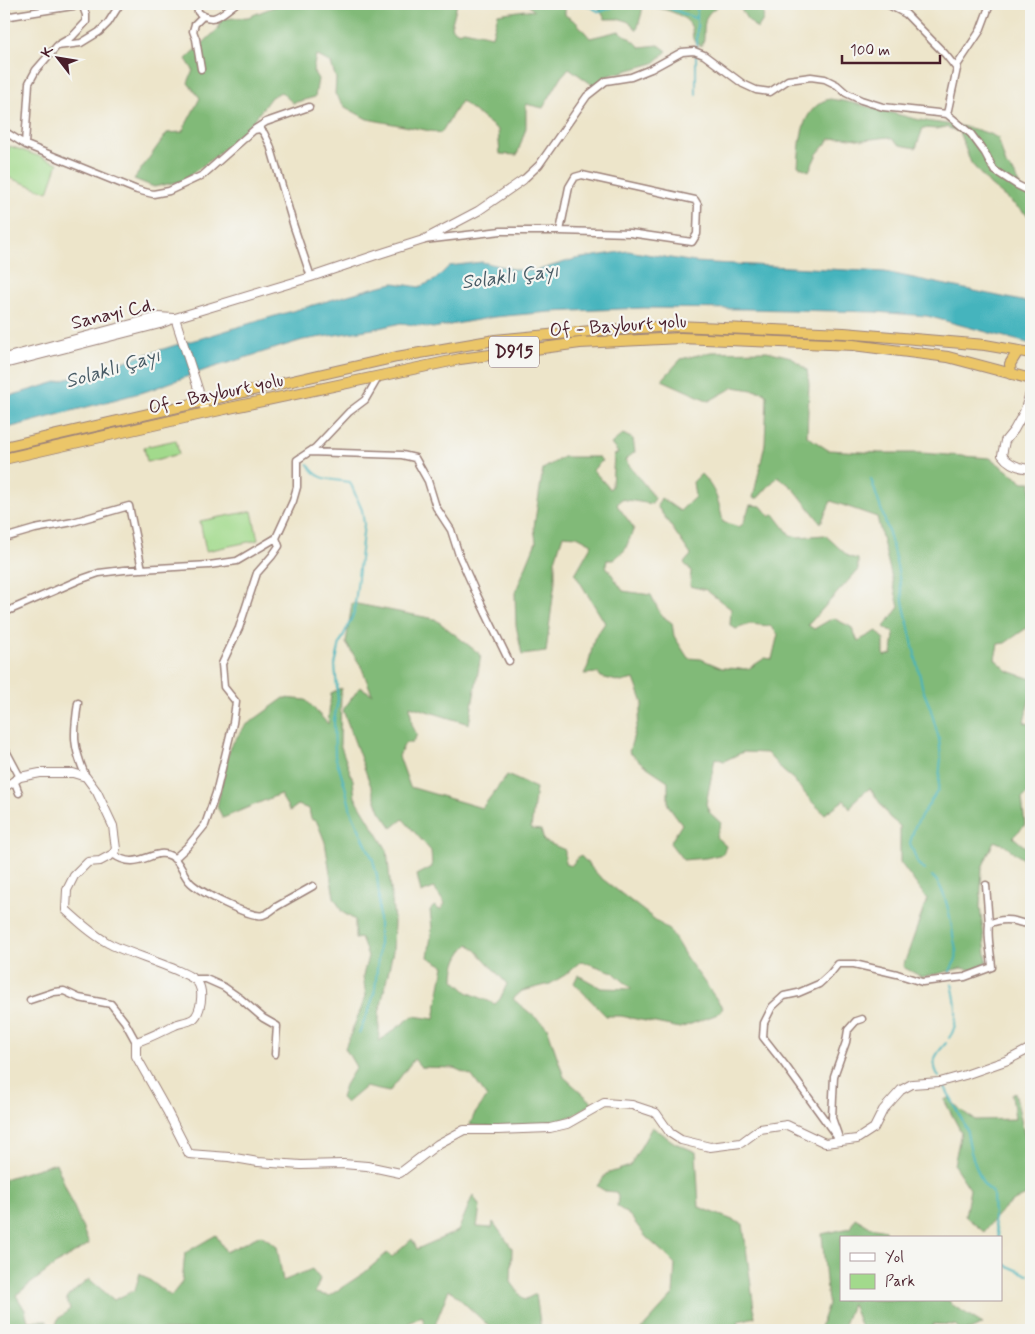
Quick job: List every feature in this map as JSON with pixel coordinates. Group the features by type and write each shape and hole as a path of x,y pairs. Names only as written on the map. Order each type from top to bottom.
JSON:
{"highway":[{"name":"Of - Bayburt yolu","path":"4,447 201,398 416,354 495,340 602,330 676,326 834,333 985,345 1031,353"},
{"name":"Of - Bayburt yolu","path":"4,459 206,413 460,359 571,344 681,338 853,344 948,357 1031,379"},
{"path":"1012,374 1010,364 1018,351"}],"street":[{"path":"4,17 81,4 86,15 86,22 72,36 57,46 36,70 29,83 25,144"},
{"path":"57,46 81,43 99,32 108,23 120,4"},
{"path":"197,4 198,12 209,18 217,17 235,4"},
{"path":"887,4 906,14 957,68"},
{"path":"947,114 958,64 980,31 989,4"},
{"path":"201,69 193,31 195,24 203,16"},
{"path":"523,180 539,165 587,96 606,81 631,77 651,69 682,52 694,51 704,55 743,84 756,90 770,92 788,80 811,76 825,79 837,85 846,93 883,107 947,114 971,134 994,170 1031,192"},
{"path":"4,130 25,144 137,190 153,194 169,191 203,175 254,130 266,122 309,107"},
{"path":"254,130 260,129 270,145 311,277"},
{"path":"423,240 501,231 560,231 630,233 692,242 697,234 698,205 694,200 582,175 575,177 569,187 560,231"},
{"name":"Sanayi Cd.","path":"5,359 158,317 175,318 311,277 423,240 478,211 523,180"},
{"path":"175,318 206,413"},
{"path":"4,611 99,573 209,565 237,561 276,538 293,501 297,487 297,460 331,433 349,412 365,400 379,376"},
{"path":"1031,390 1024,412 1005,441 1002,455 1008,463 1031,468"},
{"path":"309,452 402,455 416,458 428,481 436,507 451,530 459,555 509,661"},
{"path":"4,538 36,529 73,522 129,506 142,569"},
{"path":"174,858 188,846 205,825 216,793 233,723 236,702 224,687 222,664 239,628 257,573 278,546 276,538"},
{"path":"78,703 74,737 78,757 86,777 97,792 113,826 116,849 113,854 100,861 88,862 74,876 67,890 66,910 84,927 109,944 187,975 198,983 202,995 200,1009 193,1018 136,1042"},
{"path":"4,747 17,779 19,793"},
{"path":"4,786 17,779 40,773 74,773 86,777"},
{"path":"113,854 131,862 160,854 170,855 179,863 189,881 198,889 250,914 262,916 313,886"},
{"path":"840,1141 763,1037 764,1023 772,1007 784,996 798,993 819,984 838,964 854,964 922,982 965,977 992,967 988,935 986,885"},
{"path":"989,924 996,921 1031,923"},
{"path":"193,980 206,979 224,987 263,1018 277,1026 275,1054"},
{"path":"30,1000 54,992 64,991 79,998 111,1004 125,1022 136,1042 136,1056 189,1154 229,1157 258,1162 367,1166 400,1173 438,1144 464,1130 550,1128 567,1124 604,1103 632,1105 656,1113 670,1133 681,1140 710,1146 740,1143 760,1129 788,1125 825,1143 857,1139 874,1128 883,1110 901,1090 912,1084 940,1082 965,1075 1008,1060 1031,1048"},
{"path":"840,1141 832,1118 834,1076 846,1042 848,1030 856,1021 862,1019"}],"green space":[{"path":"281,4 457,4 451,27 457,32 464,30 492,36 498,14 525,10 534,11 527,4 565,4 565,15 576,22 590,38 619,31 640,47 659,45 667,51 654,63 607,76 594,86 569,68 562,76 543,108 526,104 526,128 517,155 500,154 498,130 461,101 441,133 367,119 345,107 335,94 336,79 331,63 316,55 313,71 318,79 315,97 293,103 281,92 271,97 254,120 216,156 182,181 154,187 134,179 167,133 182,132 200,98 188,83 193,70 186,59 218,29 222,19 248,17"},
{"path":"579,4 676,4 687,10 687,4 721,4 707,17 704,40 701,46 693,39 690,24 681,16 668,10 642,6 637,30 630,23 623,20 605,19 597,5"},
{"path":"740,4 765,4 763,20 757,29 747,19 740,8"},
{"path":"830,99 920,120 979,130 998,138 1006,165 1014,173 1022,191 1031,196 1031,218 990,185 971,163 959,132 946,127 937,129 923,128 916,148 900,145 889,137 863,140 844,137 830,139 817,154 809,171 798,166 802,132 808,116 820,103"},
{"path":"10,146 58,163 48,192 4,176 4,163"},
{"path":"767,351 791,357 807,370 809,384 807,436 828,450 921,453 990,458 1023,482 1031,482 1031,625 1005,643 998,644 995,659 1008,671 1031,679 1031,693 1024,722 1031,725 1031,790 1022,799 1025,825 1013,837 1031,852 1031,865 1004,845 994,841 982,868 980,907 987,961 974,970 961,968 922,977 903,967 927,899 900,862 900,826 889,817 870,788 856,799 850,809 844,800 825,814 767,753 743,752 724,761 715,758 706,804 710,813 721,823 716,837 726,846 723,854 683,860 670,843 682,824 668,805 668,781 629,752 643,703 634,679 621,682 601,677 598,673 584,674 588,666 594,639 605,623 575,574 592,544 577,536 563,535 555,560 555,581 546,652 522,655 516,625 515,593 536,542 534,527 543,469 563,457 599,457 602,461 593,470 610,489 612,486 614,455 618,453 611,444 623,434 633,439 635,452 625,460 655,498 652,504 621,499 617,505 634,528 625,550 613,560 607,560 606,566 623,591 651,595 661,615 672,623 674,636 688,658 701,659 722,668 748,669 765,658 772,659 778,634 770,626 750,624 736,629 730,625 731,609 706,590 690,586 691,571 684,563 691,555 657,506 661,498 680,511 695,497 693,482 701,474 716,496 723,522 739,527 743,524 750,505 761,506 770,517 774,514 790,535 798,537 825,535 849,557 858,559 858,570 808,625 814,629 833,618 851,627 858,641 877,631 884,639 884,656 892,654 894,633 884,627 899,607 877,517 831,501 821,523 794,489 778,476 758,498 753,498 765,444 767,396 764,392 734,387 709,401 662,380 681,359 711,352"},
{"path":"176,440 179,454 147,462 144,447"},
{"path":"252,511 258,540 206,551 200,521"},
{"path":"352,603 435,619 481,655 469,724 410,706 412,725 417,735 412,743 405,743 399,756 410,787 482,808 507,775 536,788 531,829 541,830 544,841 565,850 565,864 571,866 580,855 600,877 671,932 686,957 723,1008 718,1014 680,1028 621,1016 606,1016 574,983 578,975 601,988 632,989 613,972 581,961 565,975 550,984 522,991 513,999 547,1027 564,1077 593,1103 572,1116 546,1125 501,1127 470,1125 474,1115 487,1097 472,1076 454,1068 421,1067 414,1059 389,1092 365,1087 346,1103 341,1098 345,1085 356,1067 345,1048 366,996 363,976 368,956 361,938 355,939 355,920 342,912 334,897 325,842 317,822 311,819 309,809 298,805 290,811 280,794 223,818 217,807 230,747 245,726 284,698 306,700 328,724 331,693 341,688 340,744 353,780 355,797 387,850 394,921 393,951 379,1014 379,1041 413,1016 434,1019 444,966 428,957 432,928 430,910 434,906 440,910 445,904 434,888 421,893 417,875 432,867 431,851 403,819 392,828 380,811 343,710 360,687 372,694 361,666 346,643","holes":["469,944 507,984 500,999 495,1004 467,992 454,980 459,956"]},
{"path":"1015,1092 1031,1165 1031,1193 1015,1200 1004,1208 984,1232 965,1216 970,1189 954,1165 961,1132 944,1100 949,1098 962,1111 975,1120 1015,1119 1012,1094"},
{"path":"652,1127 675,1143 696,1152 699,1207 743,1224 755,1317 739,1321 737,1330 641,1330 673,1295 675,1264 646,1237 630,1216 617,1206 618,1197 616,1192 605,1191 597,1186 606,1174 630,1166"},
{"path":"56,1163 89,1244 55,1265 16,1295 25,1310 28,1321 47,1321 52,1330 4,1330 4,1179"},
{"path":"473,1195 480,1207 477,1227 492,1228 493,1222 512,1248 511,1282 524,1300 536,1294 541,1330 493,1330 449,1289 433,1330 426,1330 422,1316 409,1323 406,1330 389,1330 377,1324 367,1330 302,1330 297,1328 269,1330 54,1330 58,1319 70,1309 66,1298 89,1279 114,1300 135,1290 140,1273 171,1296 182,1282 185,1253 216,1235 226,1252 261,1235 277,1246 283,1281 312,1269 320,1279 315,1293 329,1296 364,1273 387,1253 392,1257 412,1239 417,1249 458,1231"},
{"path":"855,1218 870,1227 886,1230 888,1236 840,1236 840,1302 950,1302 983,1324 970,1330 961,1330 955,1325 933,1324 932,1330 862,1330 852,1304 842,1330 819,1330 828,1304 822,1234 850,1228"}],"water":[{"name":"Solaklı Çayı","path":"628,251 695,262 885,272 1031,303 1031,344 927,316 876,312 644,308 550,312 494,317 433,328 401,323 303,340 208,369 147,391 4,429 4,396 13,395 179,344 376,287 394,283 419,287 435,280 449,266 482,262 518,270 535,271 575,259"}],"waterway":[{"path":"585,4 600,12 620,4"},
{"path":"659,4 697,19"},
{"path":"692,4 697,9"},
{"path":"697,50 697,9 705,4"},
{"path":"696,55 696,94"},
{"path":"308,464 321,477 350,482 362,510 364,524 354,613 340,643 335,665 338,700 334,720 335,756 351,811 373,860 379,895 379,948 375,990 359,1033"},
{"path":"871,479 889,533 923,690 939,739 941,758 938,790 915,826 910,843 918,864 925,870"},
{"path":"932,876 937,881 944,895 951,921 956,959 950,973"},
{"path":"949,1038 956,1019 956,1005 952,984"},
{"path":"939,1077 934,1062 939,1051 946,1043"},
{"path":"945,1087 966,1128 971,1152 983,1183 993,1194 994,1222 998,1236"},
{"path":"1002,1263 1028,1275"}]}
